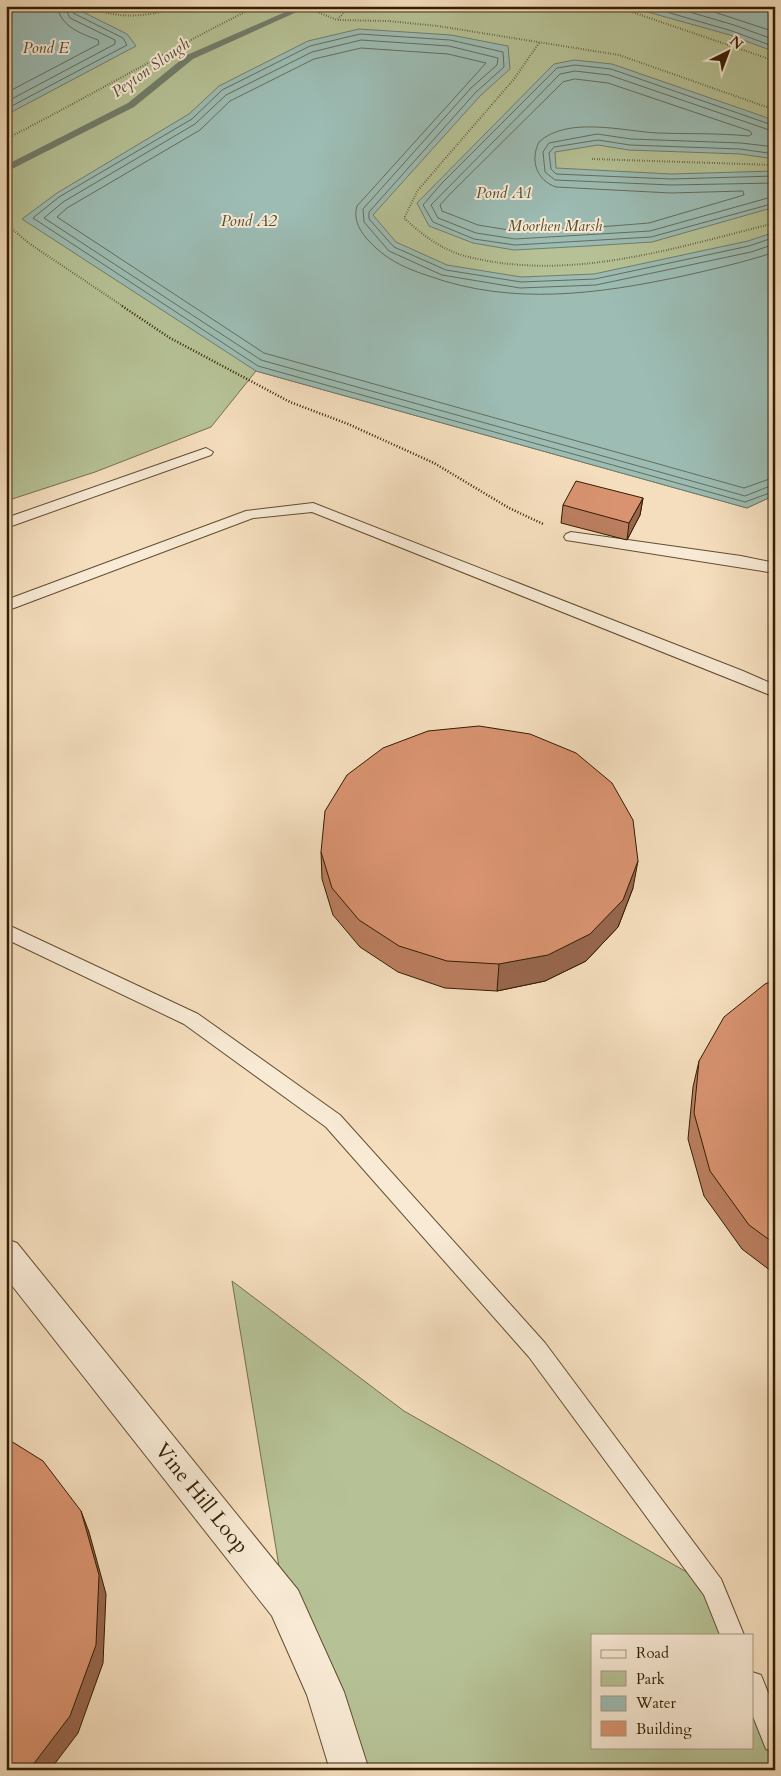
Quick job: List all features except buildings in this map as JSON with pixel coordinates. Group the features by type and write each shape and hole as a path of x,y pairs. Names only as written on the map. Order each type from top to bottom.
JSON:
{"street":[{"name":"Vine Hill Loop","path":"6,1253 285,1603 325,1692 350,1770"}],"lane":[{"path":"6,523 206,452"},
{"path":"6,606 251,514 313,506 728,671 775,692"},
{"path":"571,537 741,561 775,568"},
{"path":"6,931 191,1019 333,1121 537,1350 713,1587 732,1634"},
{"path":"754,1689 775,1740"}],"path":[{"path":"87,6 99,12 128,18 151,16 184,6"},
{"path":"6,139 200,34 257,6"},
{"path":"303,6 337,20 381,19 467,29 539,44 591,49 630,58 775,110"},
{"path":"337,20 350,6"},
{"path":"600,6 626,10 775,61"},
{"path":"539,44 514,79 418,190 404,218 425,237 463,256 511,264 559,266 621,261 775,222"},
{"path":"592,159 775,165"},
{"path":"6,224 30,244 170,338 290,402 348,424 434,463 509,508 571,537"}],"green space":[{"name":"Moorhen Marsh","path":"6,6 775,6 775,495 747,508 256,371 211,427 95,472 6,501"},
{"path":"232,1281 404,1411 713,1587 732,1634 591,1634 591,1748 754,1748 754,1689 775,1740 775,1770 350,1770 285,1603"}],"water":[{"name":"Pond E","path":"6,6 71,6 127,34 136,46 6,115"},
{"path":"626,6 775,6 775,52 730,35"},
{"name":"Pond A2","path":"359,29 451,35 508,46 510,69 480,96 373,215 396,242 447,265 521,277 594,274 748,241 775,232 775,495 747,508 256,371 22,219 57,193 189,114 219,86 308,41"},
{"name":"Pond A1","path":"574,60 612,64 765,117 775,122 775,159 740,154 629,150 598,145 555,152 556,168 671,174 775,171 775,207 652,242 588,246 514,250 473,243 429,226 417,203 554,64"}],"waterway":[{"name":"Peyton Slough","path":"6,169 131,105 190,57 306,6"}]}
